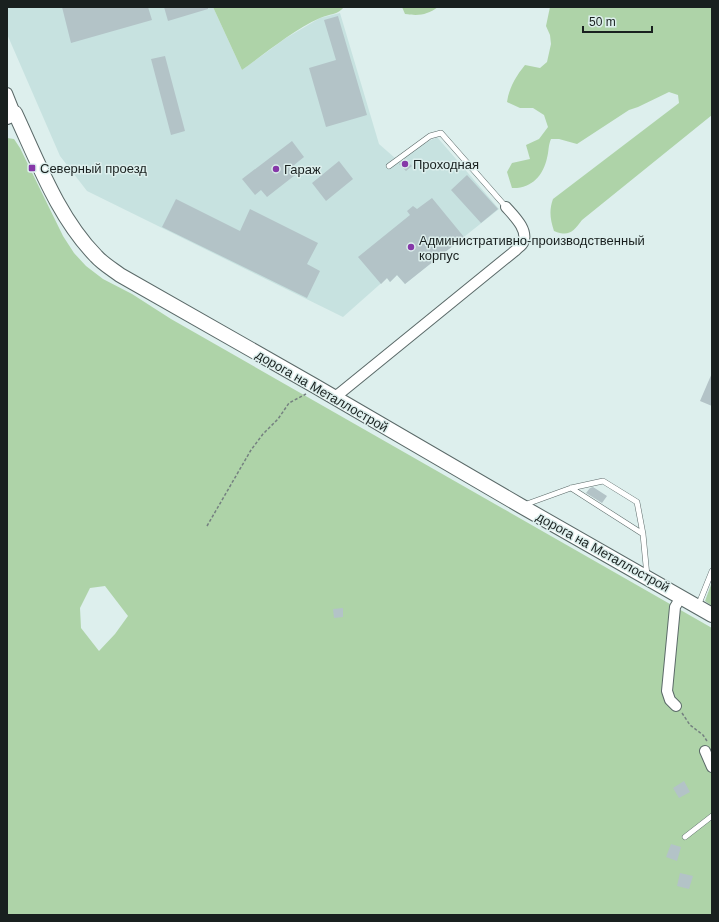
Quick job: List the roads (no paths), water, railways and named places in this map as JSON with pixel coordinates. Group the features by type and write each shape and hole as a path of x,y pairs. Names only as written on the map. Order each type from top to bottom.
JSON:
{"street":[{"name":"дорога на Металлострой","path":"7,93 11,115 77,235 96,257 120,275 647,577 712,616"},
{"path":"334,398 523,243 524,234 520,224 506,207"},
{"path":"676,706 670,700 667,692 675,607 681,597"},
{"path":"705,750 712,767"}],"lane":[{"path":"389,166 430,136 441,133 506,207"},
{"path":"521,506 571,488 603,481 637,502 643,534 647,577"},
{"path":"571,488 643,534"},
{"path":"698,607 712,571"},
{"path":"685,837 712,816"}],"place":[{"name":"Проходная","path":"405,164"},
{"name":"Северный проезд","path":"32,168"},
{"name":"Гараж","path":"276,169"},
{"name":"Административно-производственный корпус","path":"411,247"}]}
